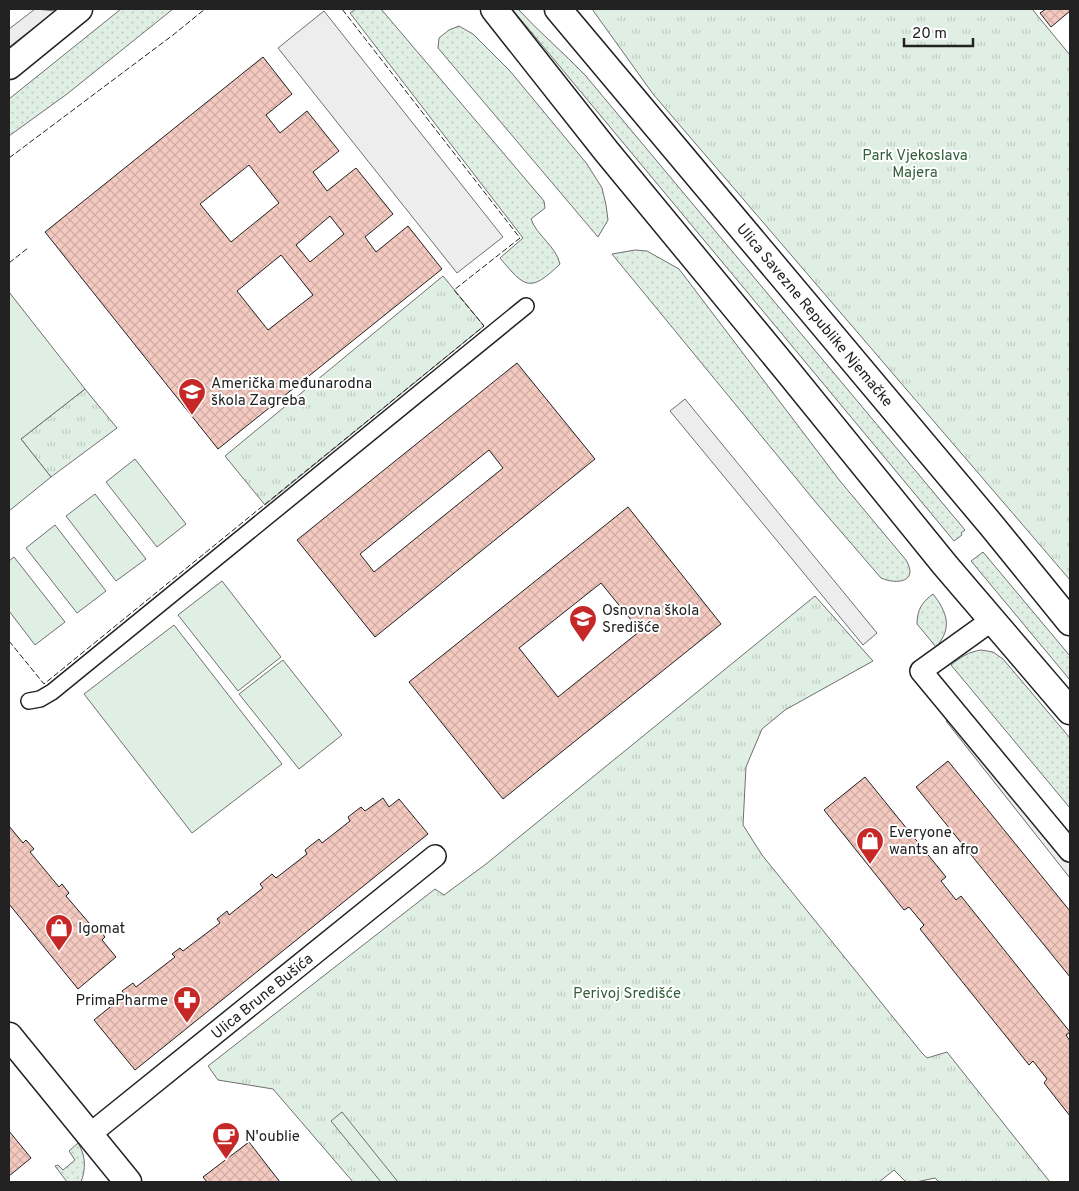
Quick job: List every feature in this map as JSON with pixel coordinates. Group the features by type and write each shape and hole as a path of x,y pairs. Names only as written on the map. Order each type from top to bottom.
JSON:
{"street":[{"path":"9,66 79,9"},
{"path":"494,9 607,152 945,565 1070,711"},
{"name":"Ulica Savezne Republike Njemačke","path":"558,9 1070,622"},
{"path":"578,9 629,92"},
{"path":"29,702 40,699 52,692 526,306"},
{"path":"992,620 921,671 1070,851"},
{"name":"Ulica Brune Bušića","path":"89,1135 435,856"},
{"path":"9,1036 128,1182"}],"green space":[{"path":"121,9 173,9 67,94 9,136 9,99"},
{"path":"356,9 381,9 544,201 545,208 531,219 555,252 560,264 541,280 534,283 522,281 500,258 523,238 350,13"},
{"path":"512,9 518,9 585,75 965,530 961,533 962,535 954,541"},
{"name":"Park Vjekoslava Majera","path":"592,9 1032,9 1070,55 1070,580 653,94"},
{"path":"459,26 473,34 510,71 587,164 602,188 606,205 608,220 598,237 438,48 439,38 449,30"},
{"path":"635,250 647,251 679,269 840,481 906,560 910,573 908,577 899,581 881,578 818,505 612,254"},
{"path":"443,276 484,326 265,505 225,456"},
{"path":"9,292 85,389 21,439 51,477 9,511"},
{"path":"85,389 117,428 51,477 21,439"},
{"path":"135,459 186,524 157,547 106,482"},
{"path":"95,494 146,559 116,581 66,516"},
{"path":"55,525 106,591 77,613 26,548"},
{"path":"983,552 1070,656 1070,680 971,561"},
{"path":"14,557 65,622 35,645 9,611 9,561"},
{"path":"222,581 281,657 238,691 178,615"},
{"path":"933,594 942,607 946,620 945,633 936,647 917,624 921,607"},
{"name":"Perivoj Središće","path":"815,596 873,661 785,710 762,729 746,767 743,825 762,855 922,1053 927,1058 947,1052 1050,1182 939,1182 935,1178 906,1182 894,1170 879,1182 353,1182 273,1089 218,1080 208,1066 435,889 444,895 486,864"},
{"path":"174,625 282,764 192,833 84,694"},
{"path":"981,650 993,652 1003,659 1070,738 1070,808 951,665 965,655"},
{"path":"283,660 342,735 299,769 239,694"},
{"path":"342,1112 398,1182 381,1182 331,1121"},
{"path":"78,1143 84,1158 83,1177 81,1182 67,1182 55,1166 58,1165 63,1170 75,1160 69,1151"}],"shaded area":[{"path":"35,9 56,11 9,47 9,29"},
{"path":"324,11 503,237 457,273 278,48"},
{"path":"685,399 877,633 863,645 670,411"},
{"path":"965,707 1070,835 1070,878 946,721"}],"building":[{"path":"1046,9 1070,9 1070,11 1051,27 1040,13"},
{"path":"263,57 292,94 266,115 280,133 307,111 339,151 313,172 327,191 356,168 393,214 365,237 376,252 408,226 442,269 218,449 45,232","holes":["249,165 279,203 231,242 200,204","330,216 344,234 310,262 296,245","281,255 313,295 268,330 237,291"]},
{"path":"517,363 595,459 375,637 297,540","holes":["489,450 503,468 374,572 360,554"]},
{"path":"628,507 721,624 503,799 409,682","holes":["601,583 640,631 558,697 519,648"]},
{"path":"948,761 1070,911 1070,977 916,787"},
{"path":"865,777 946,877 941,881 956,900 961,896 1070,1032 1066,1035 1070,1041 1070,1116 1044,1083 1047,1079 1033,1061 1029,1065 920,929 924,925 909,907 904,910 824,810"},
{"path":"383,798 389,807 399,799 428,834 135,1070 94,1020 125,995 122,991 133,983 136,987 175,957 172,954 180,948 183,951 220,923 217,919 227,911 229,915 263,888 260,884 272,874 276,878 307,854 305,850 319,839 322,843 350,821 348,817 361,807 365,811"},
{"path":"9,826 23,843 26,840 34,849 30,852 59,887 62,884 69,893 66,896 95,930 98,928 105,937 102,940 116,957 78,989 9,904"},
{"path":"9,1131 31,1158 9,1176"},
{"path":"249,1142 280,1182 207,1182 203,1177"}],"fence":[{"path":"9,158 205,9"},
{"path":"9,641 44,684 484,326 454,290 520,238 342,9"},
{"path":"9,263 28,248"}],"place":[{"name":"Američka međunarodna škola Zagreba","path":"192,416"},
{"name":"Osnovna škola Središće","path":"583,643"},
{"name":"Everyone wants an afro","path":"870,865"},
{"name":"Igomat","path":"59,952"},
{"name":"PrimaPharme","path":"187,1024"},
{"name":"N'oublie","path":"226,1160"}]}
